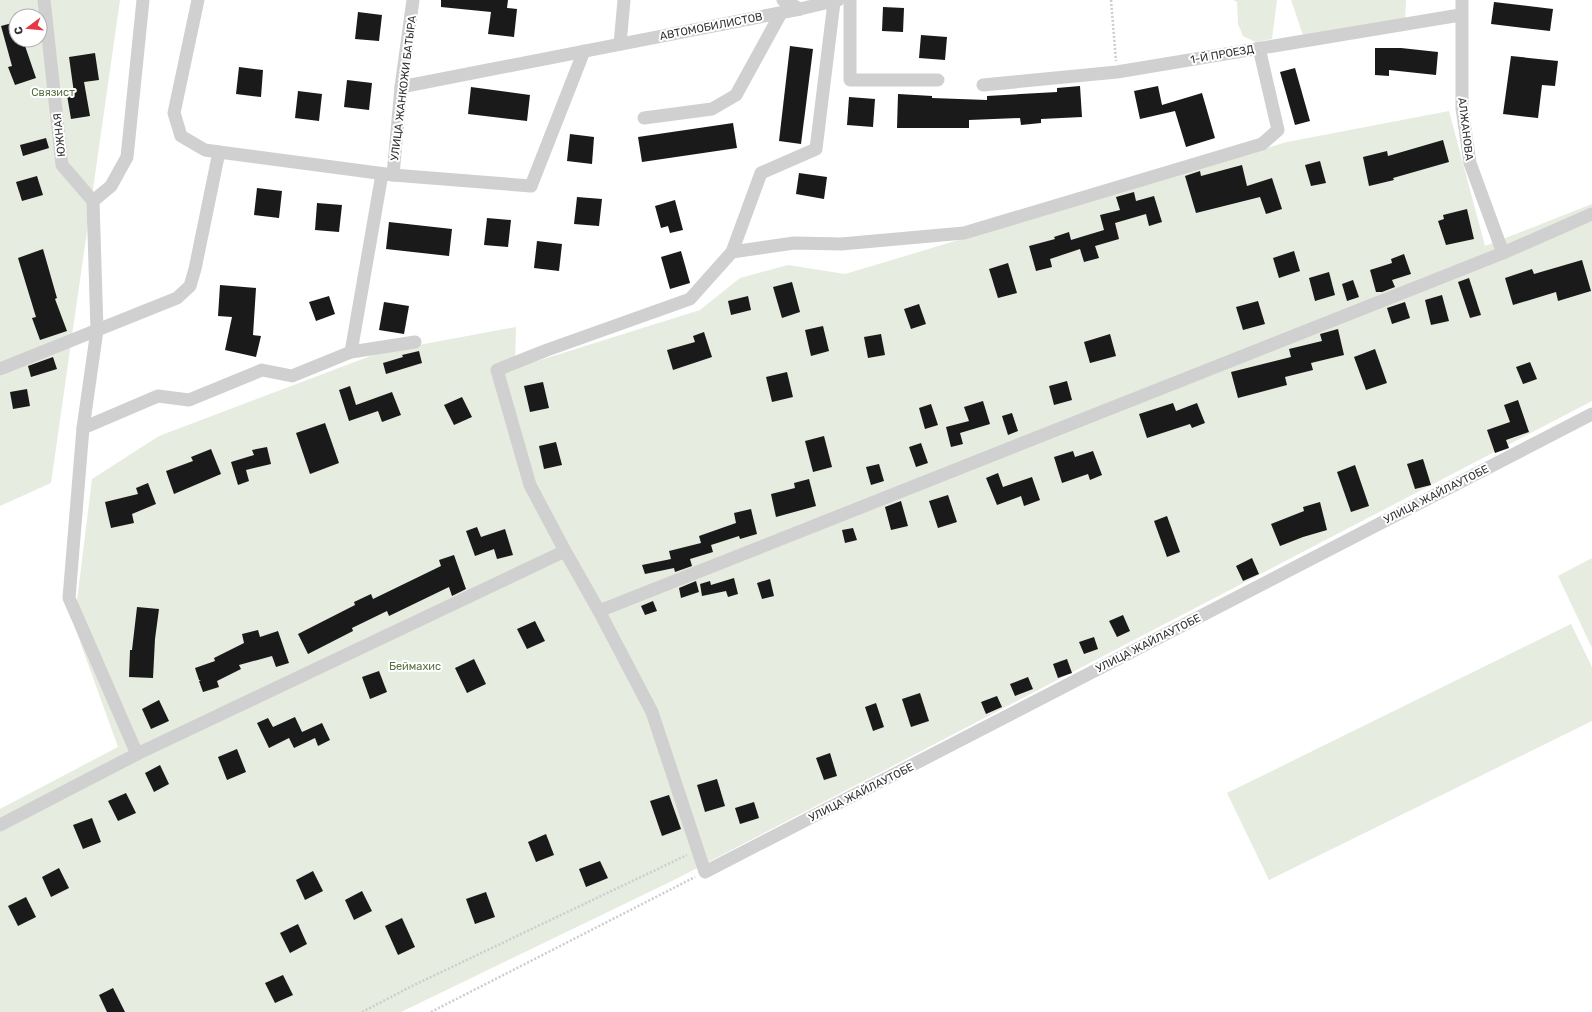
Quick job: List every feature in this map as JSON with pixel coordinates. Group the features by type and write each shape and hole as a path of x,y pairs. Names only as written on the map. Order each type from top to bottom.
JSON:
{"street":[{"name":"ЮЖНАЯ","path":"44,0 62,165 93,201"},
{"path":"137,754 69,598 83,428 96,330 93,201 111,186 127,157 143,0"},
{"path":"198,0 174,113 181,136 205,150 219,152 387,174 531,186 584,51"},
{"name":"УЛИЦА ЖАНКОЖИ БАТЫРА","path":"351,352 387,174 413,0"},
{"path":"620,44 624,0"},
{"path":"850,0 850,80 938,80"},
{"name":"АЛЖАНОВА","path":"1462,0 1460,15 1462,108 1470,163 1504,253"},
{"path":"705,872 652,712 530,485 497,370 547,350 690,299 732,252 761,173 816,149 836,1"},
{"name":"АВТОМОБИЛИСТОВ","path":"401,87 620,44 782,6 800,9 836,1"},
{"path":"644,118 712,109 736,95 782,6"},
{"name":"1-Й ПРОЕЗД","path":"983,85 1117,72 1460,15"},
{"path":"732,252 794,243 842,244 964,233 1262,144 1278,130 1259,48"},
{"path":"0,369 177,298 190,286 196,270 219,152"},
{"path":"599,612 1504,253 1592,214"},
{"path":"83,428 158,396 189,400 262,370 292,376 351,352 415,342"},
{"name":"УЛИЦА ЖАЙЛАУТОБЕ","path":"705,872 1592,414"},
{"path":"0,825 137,754 565,551"}],"path":[{"path":"1110,0 1117,72"},
{"path":"362,1012 412,986 698,849"},
{"path":"431,1012 705,872"}],"green space":[{"name":"Связист","path":"0,0 120,0 51,483 0,506"},
{"path":"1233,0 1277,0 1272,39 1255,42 1243,36 1238,24 1237,2"},
{"path":"1291,0 1406,0 1405,20 1303,35"},
{"name":"Беймахис","path":"1449,111 1485,246 1592,204 1592,401 676,879 401,1012 0,1012 0,809 118,747 74,625 92,479 159,436 381,352 516,327 515,368 700,310 740,278 788,265 845,274 1287,142"},
{"path":"1592,558 1592,648 1558,576"},
{"path":"1571,624 1592,667 1592,721 1269,880 1227,793"}],"building":[{"path":"441,0 508,0 507,8 517,9 514,37 488,34 491,12 441,7"},
{"path":"1494,2 1553,9 1550,31 1491,24"},
{"path":"883,7 904,8 903,32 882,31"},
{"path":"358,12 382,15 379,41 355,39"},
{"path":"8,24 8,48 26,48 36,78 15,85 8,67 12,66 1,26"},
{"path":"921,35 947,37 945,60 919,58"},
{"path":"790,46 813,49 801,144 779,141"},
{"path":"1375,48 1401,48 1438,52 1436,75 1389,70 1389,76 1375,75"},
{"path":"95,53 99,80 84,82 90,116 71,119 67,95 74,93 69,57"},
{"path":"1511,56 1558,61 1555,86 1542,85 1538,118 1503,114"},
{"path":"239,67 263,70 261,97 236,94"},
{"path":"1295,68 1310,121 1295,125 1280,72"},
{"path":"347,80 372,83 369,110 344,107"},
{"path":"1080,86 1082,117 1041,119 1041,123 1021,125 1020,118 969,120 969,128 897,128 898,94 932,96 932,98 987,100 987,96 1057,92 1057,88"},
{"path":"1158,86 1162,105 1202,93 1215,138 1186,147 1175,111 1140,119 1134,91"},
{"path":"471,87 530,95 527,121 468,114"},
{"path":"298,91 322,94 319,121 295,118"},
{"path":"849,97 875,99 873,127 847,125"},
{"path":"733,123 737,148 642,162 638,137"},
{"path":"570,134 594,137 592,164 567,161"},
{"path":"46,138 49,148 23,156 20,145"},
{"path":"1443,140 1449,162 1393,178 1394,180 1369,186 1363,157 1387,151 1388,156"},
{"path":"1320,161 1326,183 1311,186 1305,165"},
{"path":"1242,165 1247,186 1272,178 1282,209 1266,214 1260,197 1196,213 1185,176 1200,171 1201,176"},
{"path":"799,173 827,177 824,199 796,194"},
{"path":"37,176 43,195 22,201 16,182"},
{"path":"257,188 282,191 279,218 254,215"},
{"path":"1134,192 1136,201 1154,196 1162,222 1149,226 1146,214 1115,223 1119,239 1095,246 1099,258 1084,262 1080,249 1050,259 1052,267 1036,271 1029,246 1055,239 1054,237 1069,232 1071,240 1104,230 1100,215 1120,210 1116,197"},
{"path":"577,197 602,199 599,226 574,224"},
{"path":"675,200 683,230 670,233 668,226 661,228 655,206"},
{"path":"317,203 342,205 339,232 315,230"},
{"path":"1467,209 1474,239 1446,245 1438,221 1444,219 1443,215"},
{"path":"487,218 511,220 508,247 484,245"},
{"path":"389,222 452,229 449,256 386,249"},
{"path":"537,241 562,244 559,271 534,268"},
{"path":"43,249 57,298 55,299 67,331 40,340 32,318 36,317 18,258"},
{"path":"681,251 690,283 670,289 661,257"},
{"path":"1294,251 1300,271 1279,278 1273,258"},
{"path":"1404,254 1411,274 1392,280 1395,287 1382,292 1376,292 1370,270 1392,263 1391,259"},
{"path":"1582,260 1591,291 1558,301 1556,292 1513,305 1505,278 1532,269 1534,274"},
{"path":"1008,263 1017,293 998,298 989,269"},
{"path":"1329,272 1335,295 1315,301 1309,278"},
{"path":"1469,278 1481,315 1470,318 1458,282"},
{"path":"1353,280 1359,297 1347,301 1342,284"},
{"path":"792,282 800,312 782,318 773,287"},
{"path":"220,285 256,288 253,335 261,336 256,357 225,350 232,317 218,316"},
{"path":"1442,295 1449,321 1431,325 1425,300"},
{"path":"329,296 335,314 316,321 309,302"},
{"path":"748,296 751,310 731,315 728,301"},
{"path":"1258,301 1265,324 1243,330 1236,307"},
{"path":"384,302 409,306 404,334 379,330"},
{"path":"1405,302 1410,318 1392,324 1387,308"},
{"path":"919,304 926,324 911,329 904,309"},
{"path":"823,326 829,351 811,356 805,330"},
{"path":"1338,329 1344,355 1311,363 1313,370 1285,377 1287,385 1238,398 1231,372 1291,357 1289,349 1322,341 1320,334"},
{"path":"704,332 712,357 673,370 667,350 695,342 693,336"},
{"path":"881,334 885,355 868,358 864,337"},
{"path":"1110,334 1116,356 1090,363 1084,342"},
{"path":"1375,349 1387,383 1366,390 1354,357"},
{"path":"419,351 422,363 386,374 383,363 403,357 402,355"},
{"path":"53,357 57,369 31,377 28,366"},
{"path":"1530,362 1537,379 1523,384 1516,367"},
{"path":"787,372 793,397 772,402 766,377"},
{"path":"1067,381 1072,400 1054,405 1049,386"},
{"path":"543,382 549,408 530,412 524,386"},
{"path":"350,386 356,405 392,392 401,415 382,422 378,411 349,421 339,390"},
{"path":"27,389 30,406 13,409 10,392"},
{"path":"462,397 472,417 454,425 444,405"},
{"path":"1518,400 1529,432 1506,440 1509,448 1495,453 1487,430 1510,422 1504,405"},
{"path":"983,401 990,424 960,433 963,444 951,447 946,427 969,421 964,407"},
{"path":"1173,403 1176,411 1197,403 1205,423 1192,428 1190,424 1147,438 1139,414"},
{"path":"931,404 938,425 925,429 919,408"},
{"path":"1012,413 1018,431 1008,435 1002,416"},
{"path":"325,423 339,463 310,474 296,433"},
{"path":"824,436 832,467 813,472 805,441"},
{"path":"556,442 562,465 544,469 539,446"},
{"path":"921,443 928,463 916,467 909,447"},
{"path":"267,447 271,464 246,470 249,481 238,485 231,462 254,455 252,450"},
{"path":"211,449 221,474 174,494 166,471 193,461 191,457"},
{"path":"1073,451 1075,457 1093,451 1102,475 1090,480 1088,474 1062,483 1054,457"},
{"path":"1423,459 1431,485 1415,489 1407,464"},
{"path":"879,464 884,481 871,485 866,467"},
{"path":"1355,465 1369,506 1351,512 1337,472"},
{"path":"998,473 1003,487 1032,477 1040,500 1024,506 1021,496 997,505 986,478"},
{"path":"809,479 816,506 776,517 771,494 795,488 794,483"},
{"path":"148,483 156,504 132,514 134,523 111,528 105,502 138,494 136,488"},
{"path":"948,495 957,522 938,528 929,501"},
{"path":"901,501 908,526 891,530 885,507"},
{"path":"1320,502 1327,530 1280,546 1271,524 1304,511 1303,507"},
{"path":"751,509 757,534 740,539 739,536 711,545 713,552 690,559 692,566 675,572 674,568 645,574 642,565 671,559 669,551 701,543 699,536 736,523 734,513"},
{"path":"1167,516 1180,552 1167,557 1154,521"},
{"path":"477,527 481,537 505,529 513,555 497,559 494,549 475,556 466,531"},
{"path":"853,528 857,540 845,543 842,530"},
{"path":"454,555 466,589 452,596 449,587 389,616 387,611 352,628 353,631 308,654 298,634 355,605 354,602 371,594 373,599 441,566 439,560"},
{"path":"1252,558 1259,574 1243,581 1236,566"},
{"path":"734,578 738,594 728,597 726,591 702,596 700,584 710,581 711,585"},
{"path":"770,579 774,596 762,599 757,583"},
{"path":"696,581 699,592 681,598 679,588"},
{"path":"653,601 657,611 645,615 641,606"},
{"path":"137,607 159,609 155,639 153,678 129,677 130,650 132,650"},
{"path":"1123,615 1130,631 1117,637 1109,621"},
{"path":"535,621 545,641 527,649 517,629"},
{"path":"258,630 260,637 278,631 289,663 276,667 272,656 239,665 241,669 217,681 219,687 203,692 199,681 201,680 199,680 195,668 215,661 214,658 244,643 242,634"},
{"path":"1094,637 1098,649 1084,654 1079,642"},
{"path":"474,659 486,684 467,693 455,668"},
{"path":"1067,659 1072,673 1058,678 1053,664"},
{"path":"379,671 387,692 370,699 362,677"},
{"path":"1028,677 1033,689 1015,696 1010,684"},
{"path":"920,693 929,721 911,727 902,699"},
{"path":"997,696 1002,707 986,714 981,702"},
{"path":"159,700 169,721 151,729 142,709"},
{"path":"876,703 884,727 873,731 865,707"},
{"path":"295,717 302,732 322,723 330,740 318,746 315,738 294,748 289,738 269,748 257,723 268,718 273,727"},
{"path":"237,749 246,772 227,780 218,757"},
{"path":"830,753 837,776 824,780 816,758"},
{"path":"160,765 169,784 154,792 145,773"},
{"path":"717,779 725,806 705,812 697,785"},
{"path":"126,793 136,813 118,821 108,801"},
{"path":"669,795 681,829 662,836 650,801"},
{"path":"754,802 759,818 740,824 735,808"},
{"path":"92,818 101,842 83,849 73,825"},
{"path":"546,834 554,855 536,862 528,842"},
{"path":"600,861 608,878 586,887 579,869"},
{"path":"59,868 69,888 51,897 42,877"},
{"path":"313,871 323,891 305,900 296,880"},
{"path":"362,891 372,911 354,920 345,900"},
{"path":"486,892 495,917 475,924 466,899"},
{"path":"26,897 36,917 18,926 8,906"},
{"path":"402,918 415,947 398,955 385,926"},
{"path":"298,924 307,944 290,953 280,933"},
{"path":"283,975 293,995 275,1003 265,983"},
{"path":"113,988 125,1012 107,1012 99,995"}]}
